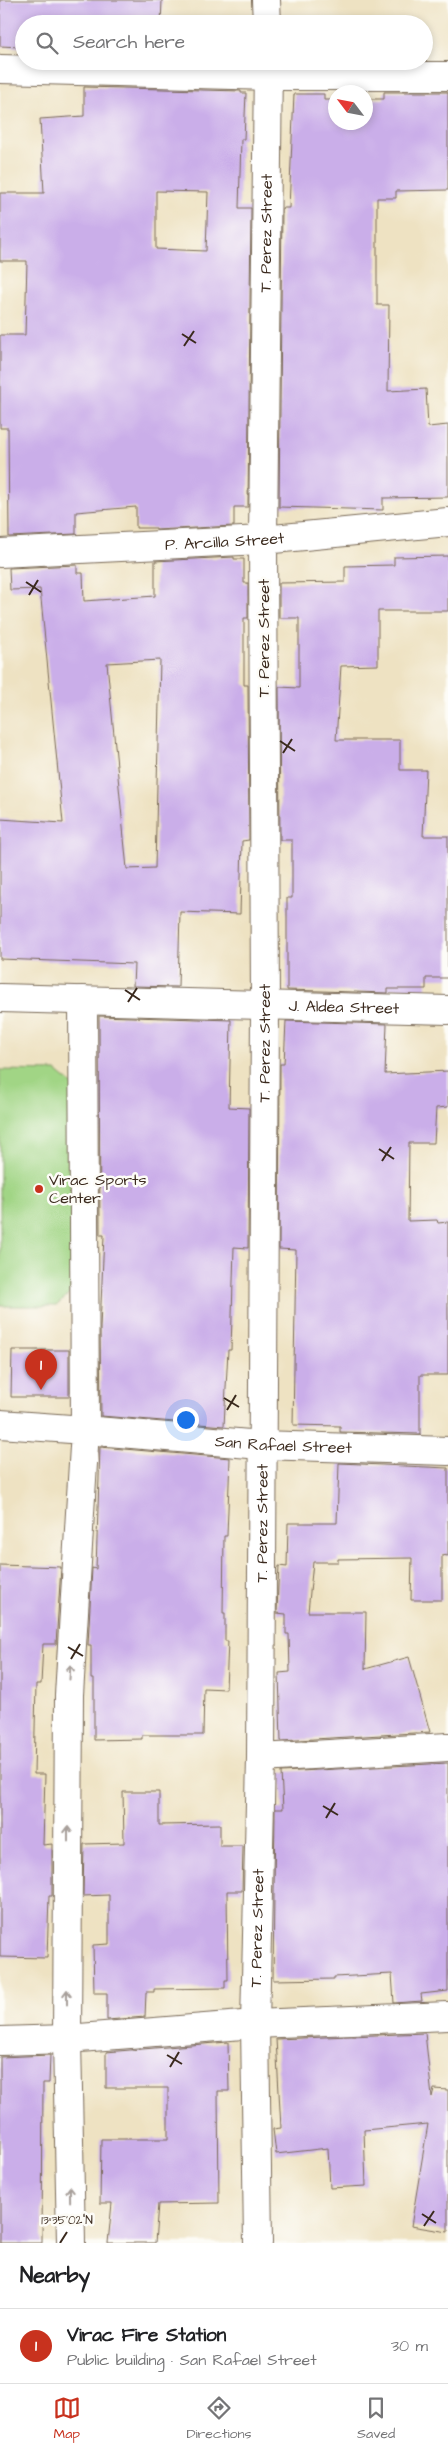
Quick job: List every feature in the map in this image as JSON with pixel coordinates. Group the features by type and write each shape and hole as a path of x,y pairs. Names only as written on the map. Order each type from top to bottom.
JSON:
{"street":[{"path":"266,0 267,15"},
{"path":"0,69 15,69"},
{"name":"T. Perez Street","path":"258,2243 256,2024 261,1758 265,1007 263,540 269,70"},
{"path":"295,70 448,76"},
{"name":"P. Arcilla Street","path":"0,553 263,540 448,522"},
{"name":"J. Aldea Street","path":"0,998 265,1007 448,1010"},
{"path":"71,2243 67,2039 68,1695 85,1430 83,1000"},
{"name":"San Rafael Street","path":"0,1424 262,1445 448,1451"},
{"path":"261,1758 448,1747"},
{"path":"0,2041 67,2039 256,2024 448,2016"}],"green space":[{"name":"Virac Sports Center","path":"0,1070 56,1071 79,1090 76,1288 56,1306 0,1306"}],"building":[{"path":"0,0 162,0 161,15 15,15 15,47 0,46"},
{"path":"84,87 241,91 241,93 246,93 244,139 241,139 239,208 251,208 248,507 234,507 234,526 156,530 156,528 136,528 136,507 76,512 76,534 9,537 8,428 0,428 0,335 25,335 27,261 0,261 0,193 44,193 40,119 84,116","holes":["156,191 208,192 206,251 156,249"]},
{"path":"384,92 448,92 448,190 396,191 396,198 377,198 377,305 389,305 388,391 426,389 428,427 448,425 448,497 383,498 383,510 279,507 282,208 289,208 294,94 324,94 324,100 328,100 328,130 373,130 373,99 384,99"},
{"path":"448,556 448,611 378,611 378,665 341,666 336,740 400,740 400,770 426,770 423,836 448,836 448,978 426,978 426,989 388,989 388,993 287,990 287,898 292,898 292,840 280,840 279,687 299,688 299,618 279,618 279,583 345,582 345,566 394,565 394,557"},
{"path":"234,557 234,559 244,559 244,583 248,583 248,618 244,618 244,685 248,685 249,840 242,841 240,914 180,912 178,987 133,986 134,964 0,959 0,819 63,823 40,589 10,590 9,568 77,565 77,573 83,573 84,601 155,596 155,561","holes":["160,660 155,868 127,869 107,663"]},
{"path":"99,1016 231,1020 229,1107 249,1108 248,1248 234,1247 231,1350 228,1350 224,1426 101,1416 100,1328 104,1235 100,1235"},
{"path":"286,1021 387,1024 385,1074 448,1071 448,1107 436,1108 434,1143 409,1143 408,1221 437,1220 438,1223 448,1222 448,1375 420,1375 420,1434 340,1432 340,1426 293,1425 296,1250 279,1249 280,1064 284,1064"},
{"path":"12,1350 69,1350 69,1397 11,1397"},
{"path":"100,1447 230,1458 227,1536 224,1536 223,1613 225,1613 225,1641 228,1641 226,1689 204,1688 203,1735 142,1735 142,1739 94,1740 94,1679 91,1679 91,1645 88,1645 92,1568 96,1569"},
{"path":"339,1463 448,1468 448,1556 442,1555 442,1600 411,1600 412,1558 338,1559 338,1562 313,1562 308,1612 366,1612 365,1669 409,1657 430,1732 281,1741 279,1673 290,1672 289,1634 286,1634 286,1614 277,1613 279,1566 287,1567 288,1523 337,1523"},
{"path":"0,1565 61,1567 56,1644 43,1644 41,1684 36,1684 34,1774 45,1774 43,1845 52,1844 52,1896 49,1896 47,1958 0,1957"},
{"path":"448,1763 448,1991 421,1994 422,2001 394,2003 392,1974 334,1977 334,1979 273,1980 275,1809 283,1809 281,1772"},
{"path":"123,1792 159,1792 159,1825 220,1824 220,1846 243,1846 242,1891 227,1891 228,1980 225,1980 225,1988 154,1989 154,1992 146,1992 145,2017 107,2020 107,1993 94,1993 93,1945 109,1944 109,1895 83,1896 84,1844 124,1843"},
{"path":"425,2033 432,2097 434,2089 448,2090 448,2232 411,2226 428,2124 364,2130 366,2186 330,2188 328,2148 276,2154 273,2129 281,2128 276,2039"},
{"path":"228,2042 229,2091 218,2091 219,2203 158,2204 155,2243 108,2243 112,2203 100,2203 101,2139 168,2139 168,2088 106,2088 106,2052"},
{"path":"50,2055 49,2083 43,2083 42,2243 0,2243 0,2057"}],"place":[{"name":"Virac Sports Center","path":"39,1189"},
{"name":"Virac Fire Station","path":"41,1390"}]}
